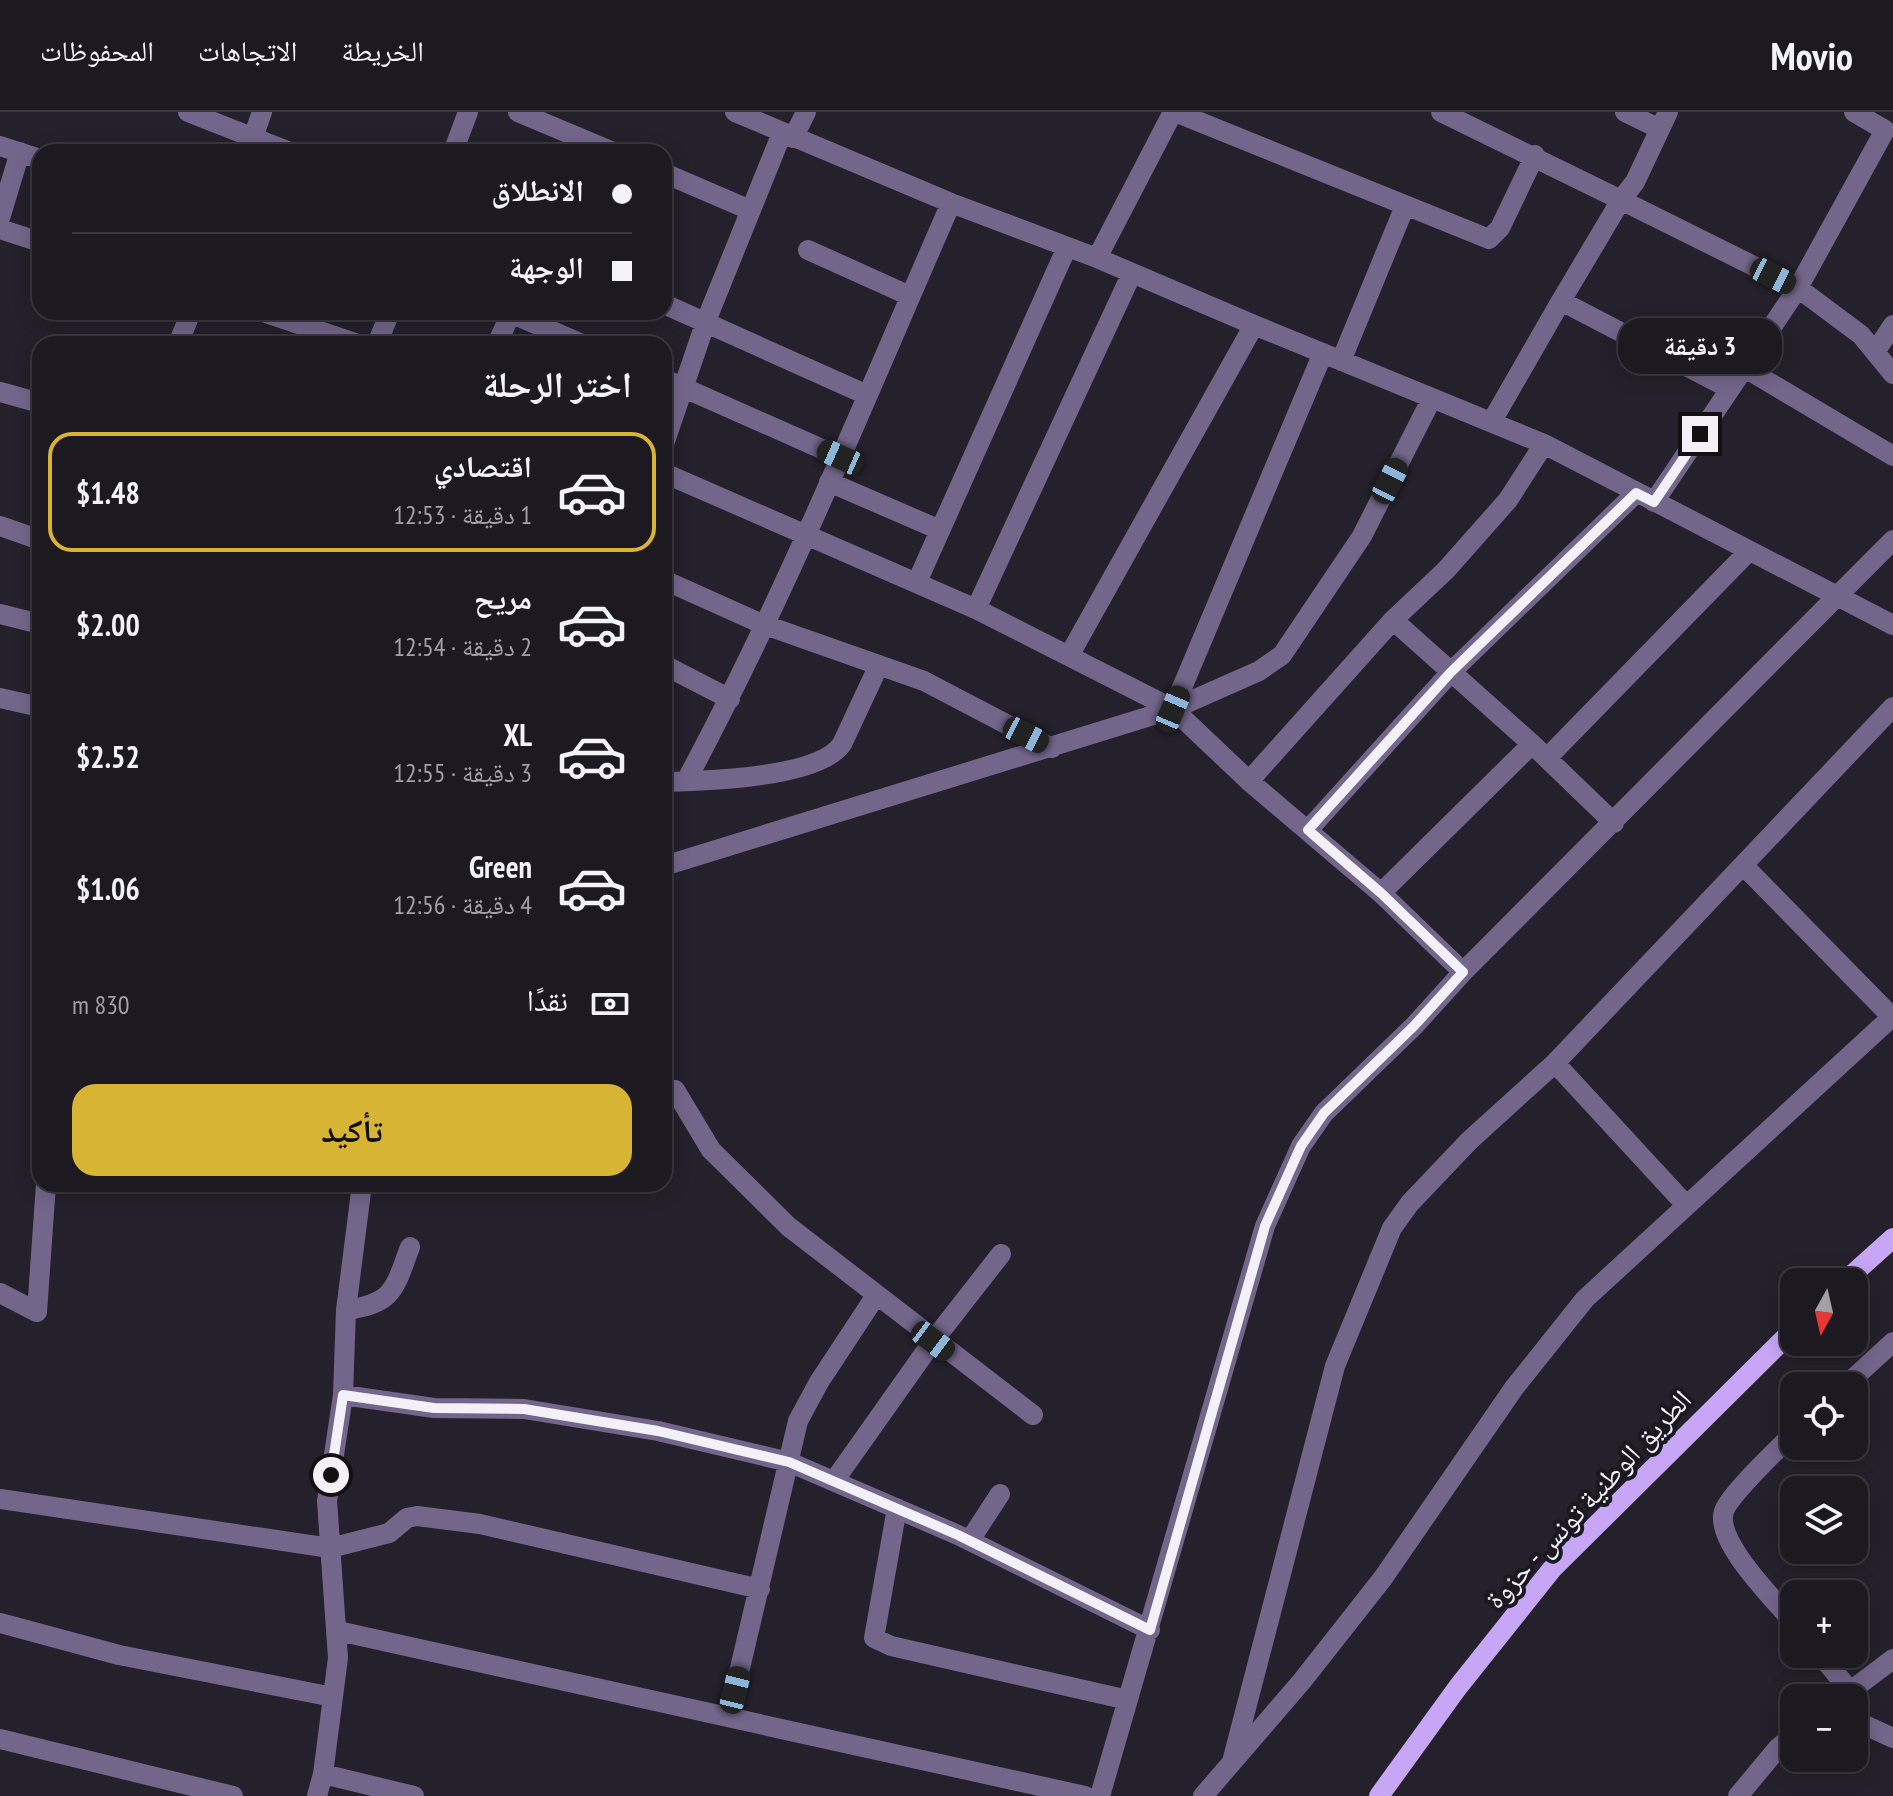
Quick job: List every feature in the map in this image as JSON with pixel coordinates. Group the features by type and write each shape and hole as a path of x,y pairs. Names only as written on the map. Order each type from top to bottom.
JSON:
{"main road":[{"path":"1860,1268 1893,1238"},
{"name":"الطريق الوطنية تونس - حزوة","path":"1379,1796 1458,1687 1552,1569 1780,1343"}],"street":[{"path":"188,112 249,144"},
{"path":"251,144 262,112"},
{"path":"456,144 468,112"},
{"path":"518,112 594,144"},
{"path":"735,112 787,136 1097,258 1544,444 1893,625"},
{"path":"672,420 706,321 750,210 787,136 806,112"},
{"path":"1097,258 1174,112 1489,239 1500,228 1535,155"},
{"path":"1441,112 1535,155 1798,288 1861,335 1893,374"},
{"path":"1492,421 1621,200 1635,182 1664,121 1625,112"},
{"path":"1308,830 1451,672 1645,497 1730,389 1798,288 1889,132 1854,112"},
{"path":"0,218 10,149 32,156"},
{"path":"672,176 750,210"},
{"path":"686,781 730,699 805,536 951,203"},
{"path":"1173,709 1332,357 1405,206"},
{"path":"0,229 32,239"},
{"path":"917,582 1067,247"},
{"path":"808,250 910,296"},
{"path":"976,609 1132,273"},
{"path":"1561,301 1730,389"},
{"path":"672,307 867,395"},
{"path":"287,320 334,336"},
{"path":"525,320 563,336"},
{"path":"1070,654 1254,325"},
{"path":"1875,352 1893,325"},
{"path":"1745,368 1893,456"},
{"path":"672,382 840,457"},
{"path":"0,392 32,401"},
{"path":"672,864 1173,709 1259,671 1282,655 1362,536 1432,398"},
{"path":"1249,781 1393,620 1446,570 1508,500 1544,444"},
{"path":"672,477 976,609 1070,654 1173,709 1249,781 1381,893 1463,972"},
{"path":"829,482 940,530"},
{"path":"0,526 32,537"},
{"path":"1100,1796 1265,1226 1301,1146 1324,1113 1414,1026 1463,972 1893,540"},
{"path":"1381,893 1539,751 1748,552"},
{"path":"672,584 762,624 924,681 1052,748"},
{"path":"0,614 32,622"},
{"path":"1393,620 1614,823"},
{"path":"672,782 764,773 822,761 836,753 878,667"},
{"path":"672,669 730,699"},
{"path":"0,698 32,705"},
{"path":"1232,1762 1335,1366 1382,1248 1410,1203 1469,1141 1555,1063 1893,707"},
{"path":"672,777 686,781"},
{"path":"1203,1796 1302,1681 1383,1578 1514,1388 1576,1310 1625,1258 1892,1017 1743,865"},
{"path":"1555,1063 1686,1205"},
{"path":"675,1090 711,1150 789,1227 875,1297 1033,1415"},
{"path":"0,1293 37,1312 45,1192"},
{"path":"317,1796 323,1774 333,1697 338,1631 327,1501 343,1395 346,1310 361,1192"},
{"path":"346,1310 378,1305 386,1299 410,1247"},
{"path":"834,1481 933,1341 1001,1254"},
{"path":"729,1715 798,1421 875,1297"},
{"path":"1860,1372 1893,1342"},
{"path":"343,1395 434,1408 524,1409 658,1431 789,1462 970,1540 1150,1630"},
{"path":"1780,1448 1730,1501 1723,1522 1727,1541 1780,1606"},
{"path":"970,1540 1000,1494"},
{"path":"0,1499 330,1548 389,1533 407,1518 417,1516 480,1524 760,1589"},
{"path":"897,1508 874,1638 891,1646 1128,1700"},
{"path":"0,1623 119,1655 333,1697"},
{"path":"338,1631 1085,1796"},
{"path":"1860,1684 1893,1659"},
{"path":"1868,1726 1893,1738"},
{"path":"0,1739 233,1796"},
{"path":"1738,1796 1780,1746"},
{"path":"323,1774 414,1796"}],"route":[{"path":"331,1475 343,1395 434,1408 524,1409 658,1431 789,1462 958,1535 1150,1630 1265,1226 1301,1146 1324,1113 1414,1026 1463,972 1381,893 1308,830 1451,672 1636,493 1654,502 1700,434"}]}
